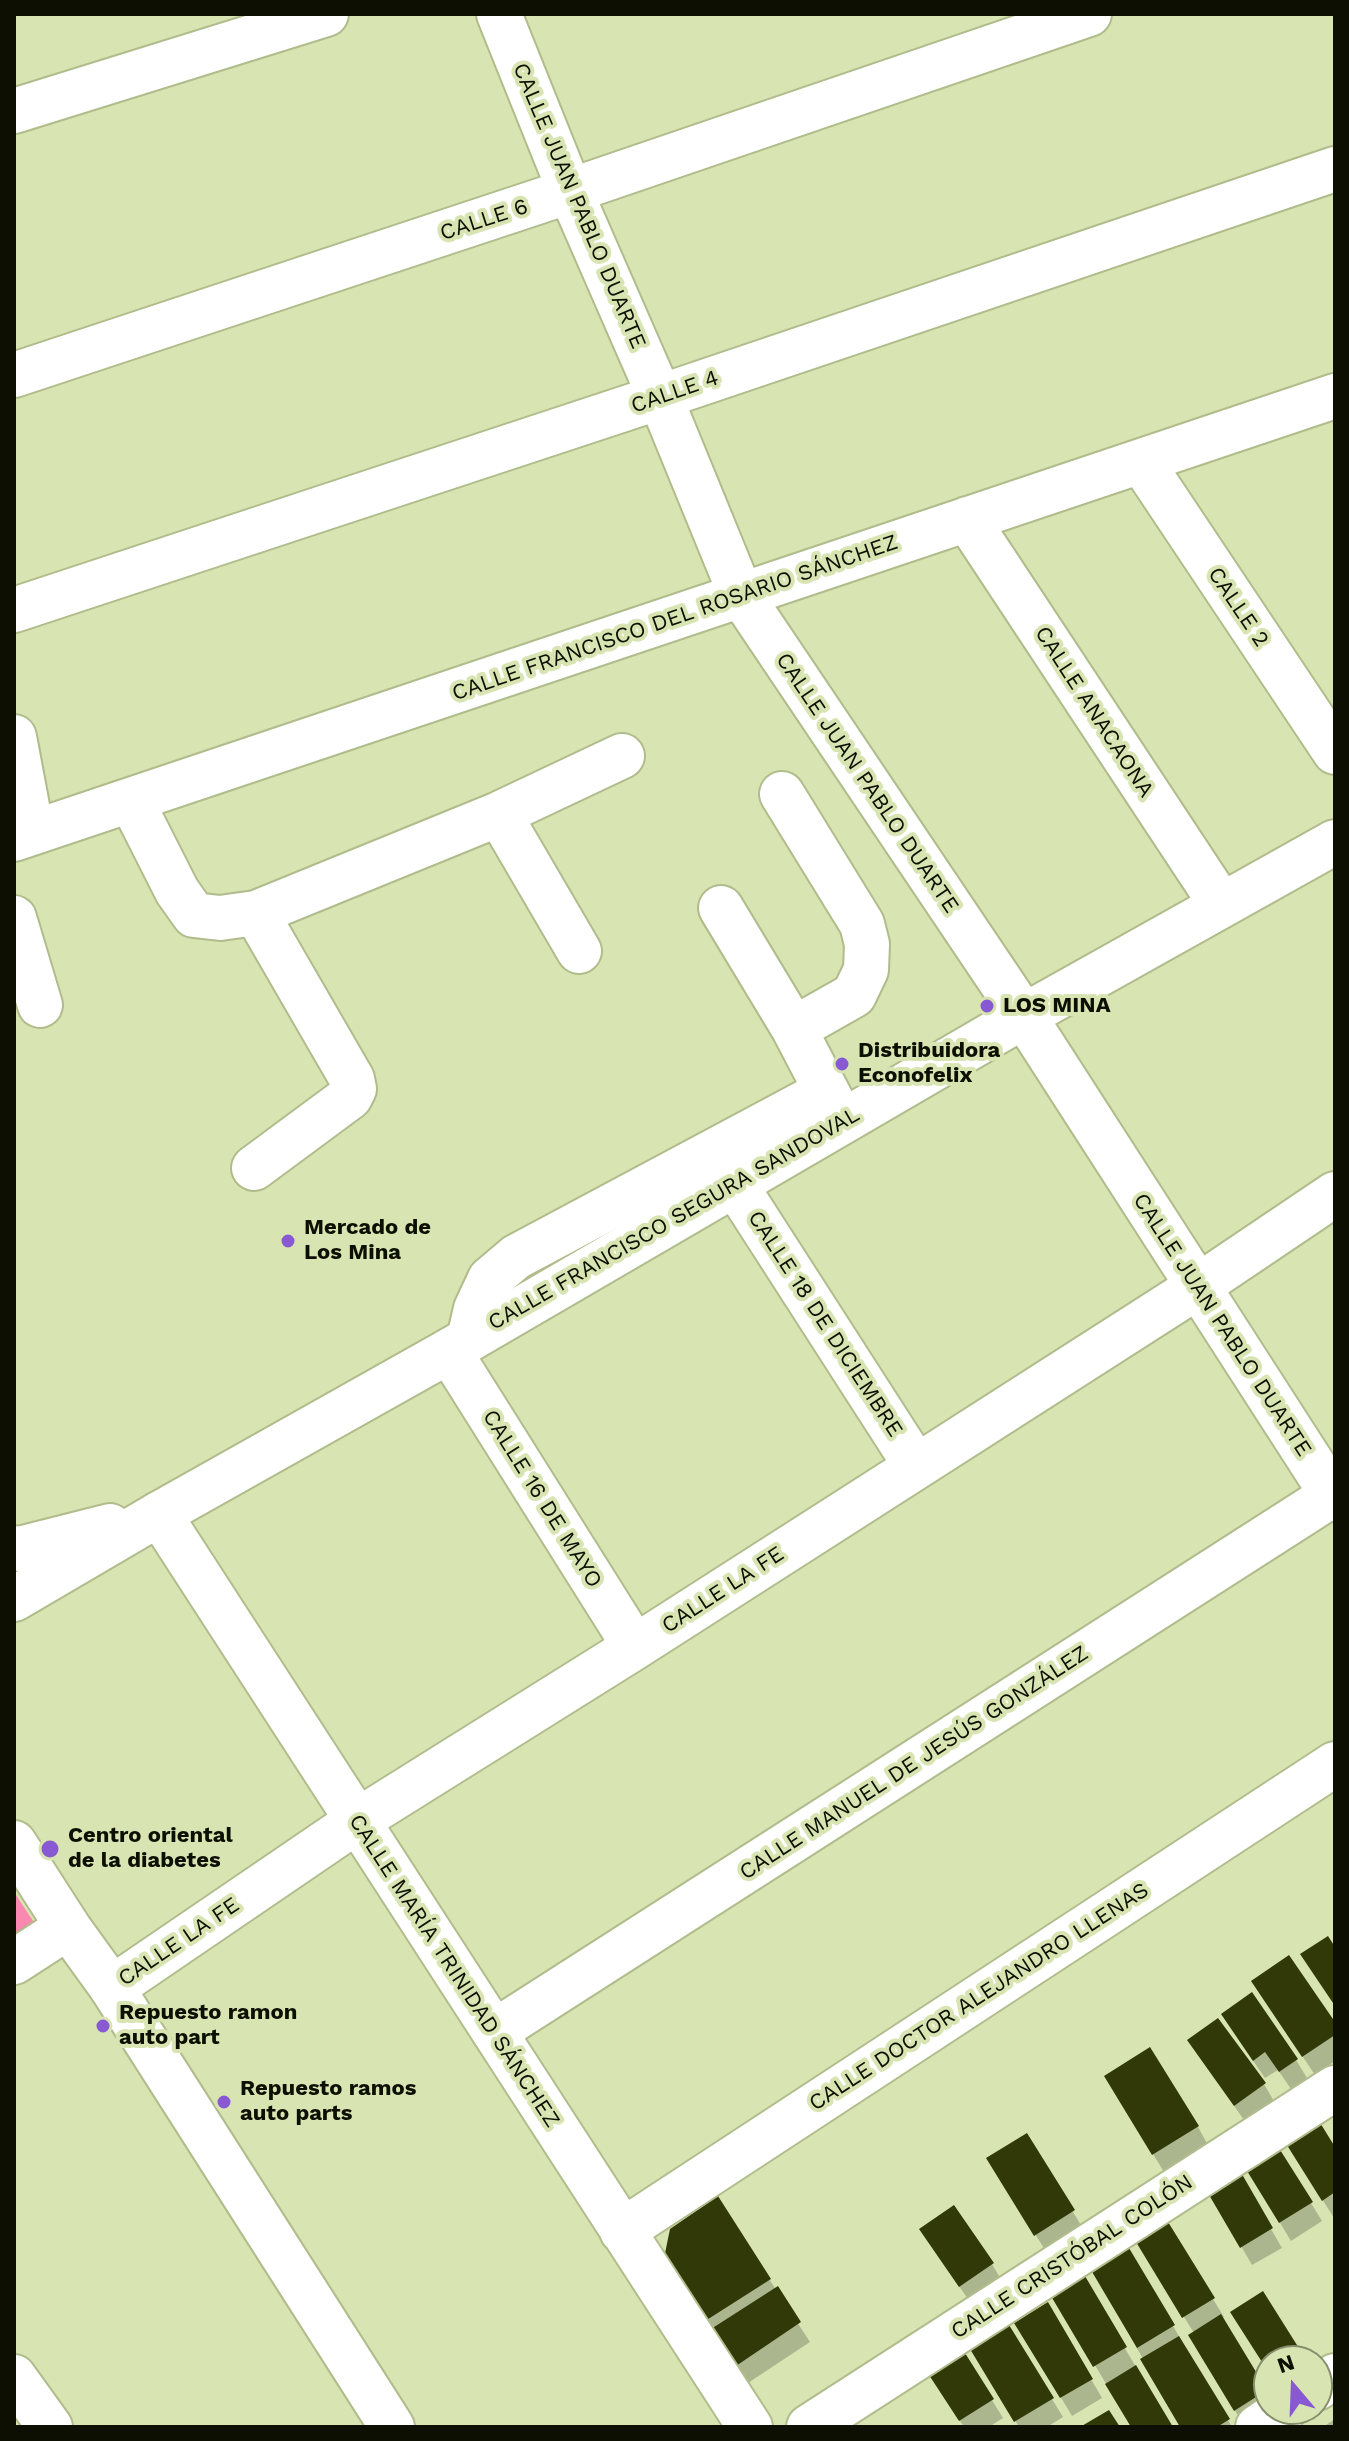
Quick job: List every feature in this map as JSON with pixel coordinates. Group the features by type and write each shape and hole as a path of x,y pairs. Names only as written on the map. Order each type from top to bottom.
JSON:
{"street":[{"path":"14,111 326,14"},
{"name":"CALLE JUAN PABLO DUARTE","path":"499,14 570,191 660,397 741,595 1024,1016 1334,1496"},
{"name":"CALLE 6","path":"14,375 570,191 1089,14"},
{"name":"CALLE 4","path":"14,610 660,397 1335,169"},
{"name":"CALLE FRANCISCO DEL ROSARIO SÁNCHEZ","path":"23,836 1335,396"},
{"name":"CALLE 2","path":"1141,461 1335,752"},
{"name":"CALLE ANACAONA","path":"967,519 1221,904"},
{"path":"14,737 23,836"},
{"path":"131,800 177,891 194,915 220,918 256,913 499,814 622,756"},
{"path":"782,794 862,924 867,944 866,970 854,995 794,1029"},
{"path":"499,814 579,951"},
{"name":"CALLE FRANCISCO SEGURA SANDOVAL","path":"14,1599 459,1345 734,1183 834,1106 1024,1016 1335,842"},
{"path":"459,1345 490,1279 516,1257 834,1106 794,1029 721,908"},
{"path":"254,1168 350,1097 354,1089 352,1079 256,913"},
{"path":"14,918 40,1005"},
{"name":"CALLE 18 DE DICIEMBRE","path":"734,1183 916,1466"},
{"name":"CALLE LA FE","path":"112,1988 357,1821 1197,1287 1335,1194"},
{"name":"CALLE 16 DE MAYO","path":"459,1345 635,1647"},
{"name":"CALLE MANUEL DE JESÚS GONZÁLEZ","path":"494,2032 1334,1496"},
{"path":"14,1548 159,1514"},
{"name":"CALLE MARÍA TRINIDAD SÁNCHEZ","path":"159,1514 750,2427"},
{"name":"CALLE DOCTOR ALEJANDRO LLENAS","path":"622,2231 1335,1764"},
{"path":"14,1843 112,1988 392,2427"},
{"path":"14,1962 68,1927"},
{"name":"CALLE CRISTÓBAL COLÓN","path":"809,2427 1335,2088"},
{"path":"14,2377 50,2427"}],"shaded area":[{"path":"14,1892 43,1936 14,1951"}],"building":[{"path":"1328,1936 1335,1947 1335,2006 1300,1954"},
{"path":"1289,1955 1335,2022 1335,2035 1302,2057 1251,1981"},
{"path":"1252,1992 1298,2059 1279,2072 1265,2052 1253,2061 1221,2014"},
{"path":"1218,2018 1266,2083 1234,2106 1187,2040"},
{"path":"1150,2047 1199,2126 1152,2155 1104,2076"},
{"path":"1319,2121 1335,2147 1335,2192 1322,2201 1285,2142"},
{"path":"1027,2133 1075,2210 1034,2236 986,2158"},
{"path":"1277,2145 1313,2202 1279,2223 1244,2166"},
{"path":"1239,2169 1273,2228 1240,2248 1205,2188"},
{"path":"718,2196 771,2279 702,2323 663,2263 670,2229"},
{"path":"954,2205 994,2263 959,2287 919,2229"},
{"path":"1165,2217 1215,2298 1182,2318 1133,2237"},
{"path":"1126,2243 1175,2325 1137,2348 1088,2265"},
{"path":"1082,2271 1127,2347 1093,2367 1048,2291"},
{"path":"778,2286 801,2322 736,2366 711,2329"},
{"path":"1263,2291 1297,2345 1253,2345 1253,2348 1230,2312"},
{"path":"1048,2302 1093,2379 1060,2398 1014,2323"},
{"path":"1221,2314 1253,2367 1253,2399 1234,2411 1188,2335"},
{"path":"1006,2320 1054,2398 1014,2422 967,2344"},
{"path":"1179,2336 1230,2419 1217,2427 1180,2427 1140,2359"},
{"path":"965,2353 994,2399 959,2421 929,2375"},
{"path":"1136,2365 1173,2427 1131,2427 1105,2384"},
{"path":"1109,2410 1120,2427 1080,2427"}],"place":[{"name":"LOS MINA","path":"987,1006"},
{"name":"Distribuidora Econofelix","path":"842,1064"},
{"name":"Mercado de Los Mina","path":"288,1241"},
{"name":"Centro oriental de la diabetes","path":"50,1849"},
{"name":"Repuesto ramon auto part","path":"103,2026"},
{"name":"Repuesto ramos auto parts","path":"224,2102"}]}
